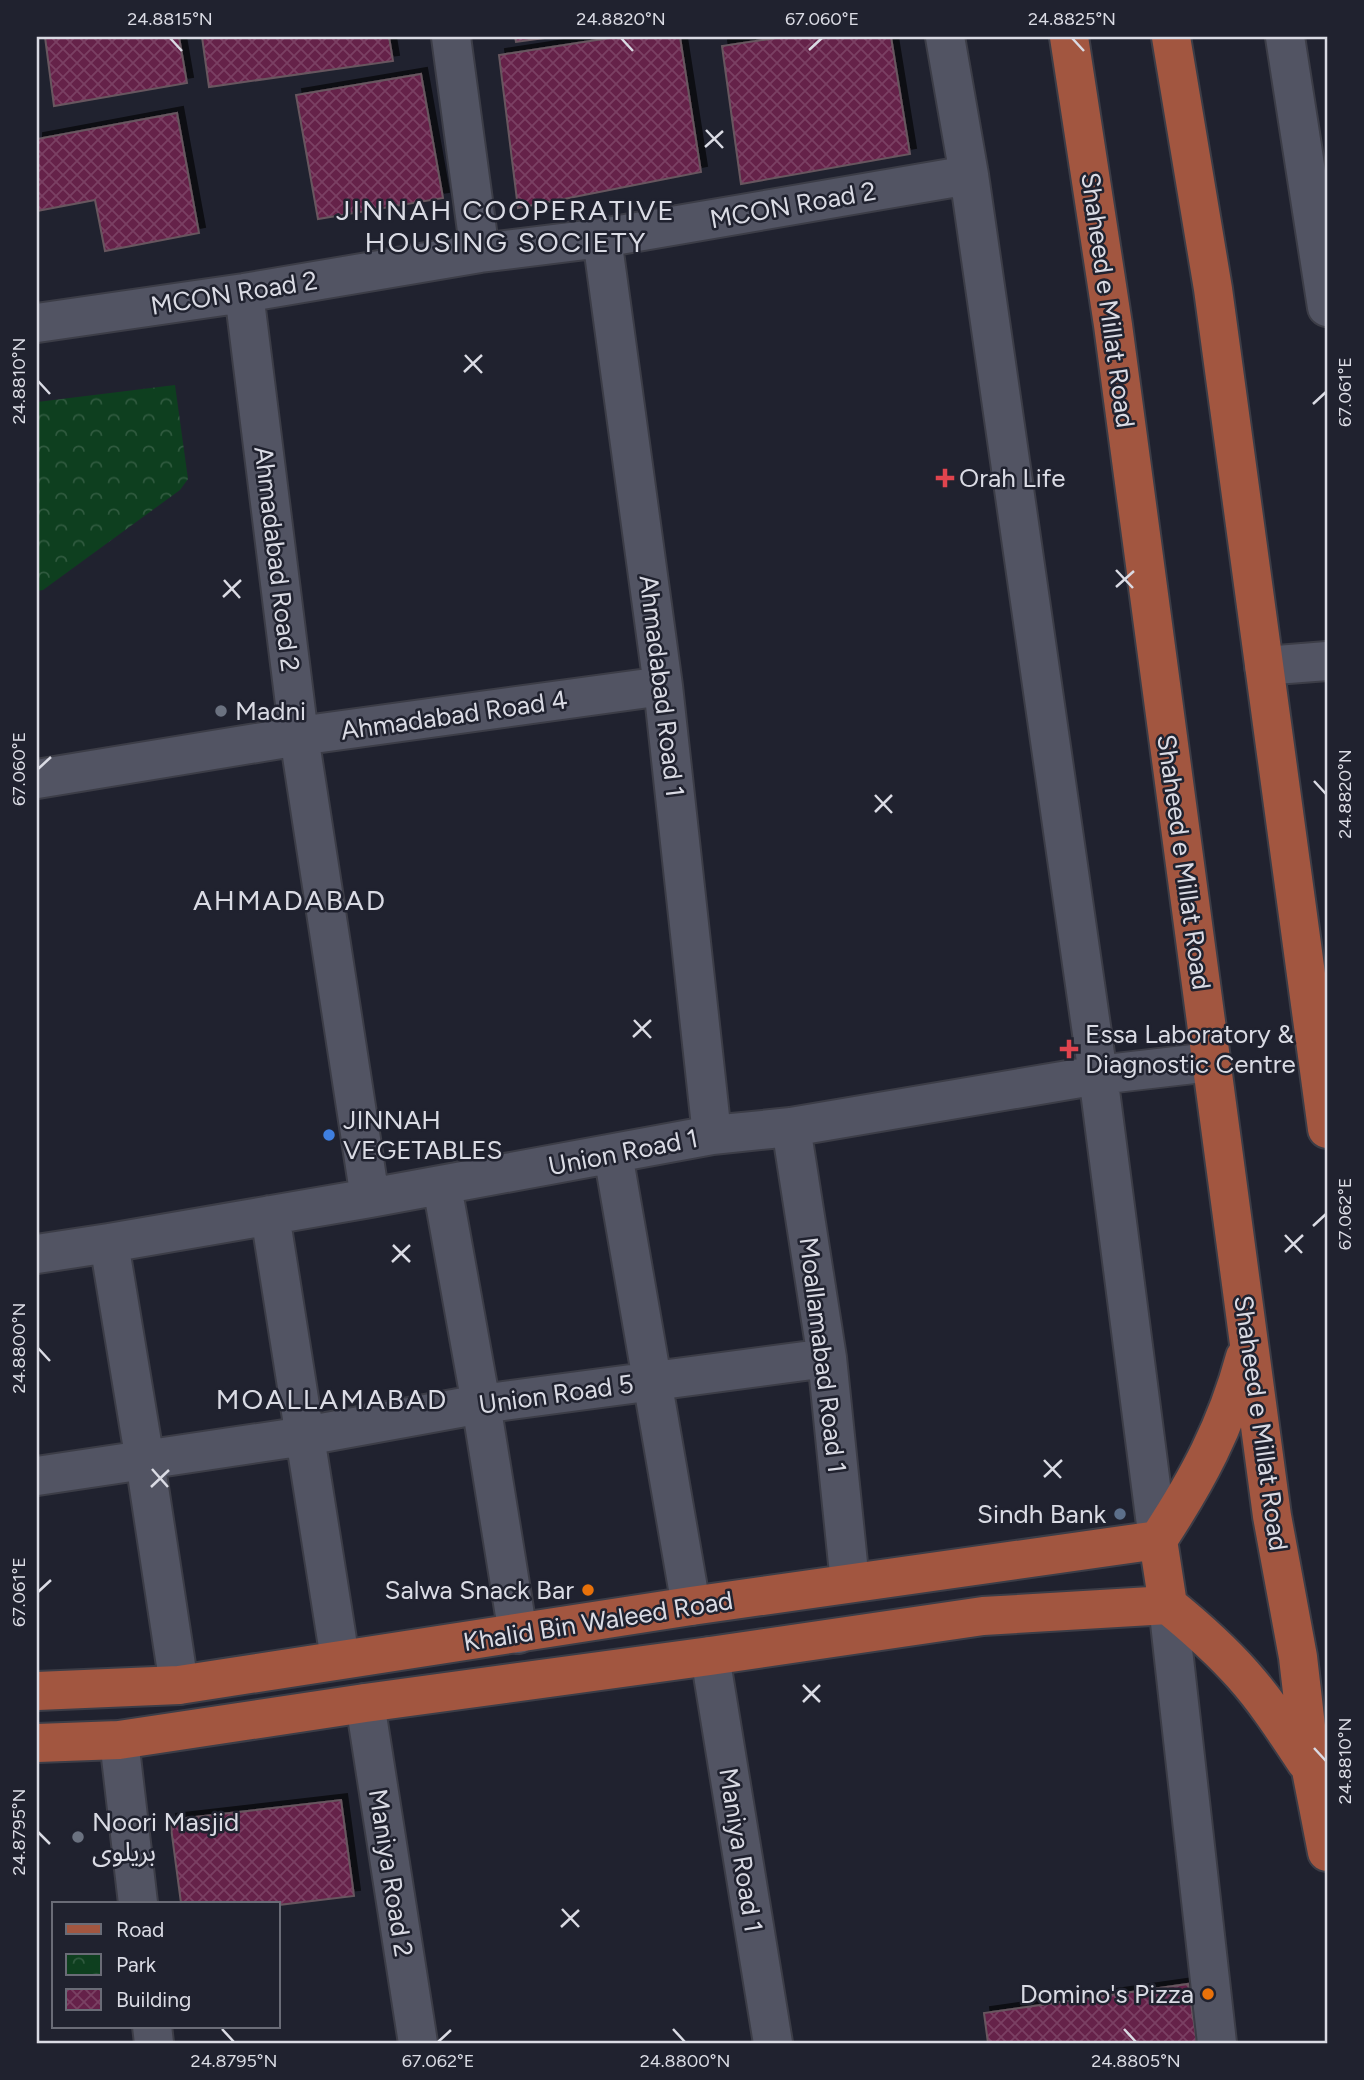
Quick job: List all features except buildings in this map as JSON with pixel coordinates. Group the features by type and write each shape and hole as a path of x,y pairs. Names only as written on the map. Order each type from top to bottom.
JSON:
{"main road":[{"name":"Shaheed e Millat Road","path":"1069,37 1113,325 1272,1516 1298,1657 1311,1770 1327,1852"},
{"path":"1171,37 1213,289 1327,1129"},
{"path":"1248,1344 1236,1392 1208,1458 1158,1540 1168,1605 1243,1675 1275,1715 1311,1770"},
{"name":"Khalid Bin Waleed Road","path":"37,1691 179,1685 691,1606 1158,1540"},
{"path":"975,1565 983,1616"},
{"name":"Khalid Bin Waleed Road","path":"37,1743 119,1740 983,1616 1168,1605"}],"street":[{"path":"452,37 481,253"},
{"path":"945,37 969,175 1098,1075 1158,1540"},
{"path":"1284,37 1327,307"},
{"name":"MCON Road 2","path":"37,323 244,293 481,253 602,238 969,175"},
{"name":"Ahmadabad Road 1","path":"602,238 663,686 712,1135"},
{"name":"Ahmadabad Road 2","path":"244,293 299,736 370,1198"},
{"path":"1264,666 1327,661"},
{"name":"Ahmadabad Road 4","path":"37,779 299,736 663,686"},
{"name":"Union Road 1","path":"37,1254 442,1186 712,1135 791,1127 1098,1075 1211,1062"},
{"name":"Moallamabad Road 1","path":"791,1127 827,1358 850,1583"},
{"path":"613,1154 691,1606"},
{"path":"442,1186 518,1634"},
{"path":"270,1214 340,1659"},
{"path":"109,1243 179,1685"},
{"name":"Union Road 5","path":"37,1476 305,1436 481,1404 827,1358"},
{"path":"1168,1605 1217,2043"},
{"name":"Maniya Road 1","path":"710,1656 773,2043"},
{"name":"Maniya Road 2","path":"365,1703 418,2043"},
{"path":"119,1740 138,1902"}],"green space":[{"path":"175,385 188,479 180,490 43,590 37,591 37,402"}],"place":[{"name":"Orah Life","path":"945,478"},
{"name":"Madni","path":"221,711"},
{"name":"Essa Laboratory & Diagnostic Centre","path":"1069,1049"},
{"name":"JINNAH VEGETABLES","path":"329,1135"},
{"name":"Sindh Bank","path":"1120,1514"},
{"name":"Salwa Snack Bar","path":"588,1590"},
{"name":"Noori Masjid بریلوی","path":"78,1837"},
{"name":"Domino's Pizza","path":"1208,1994"}],"district":[{"name":"JINNAH COOPERATIVE HOUSING SOCIETY","path":"506,226"},
{"name":"AHMADABAD","path":"290,900"},
{"name":"MOALLAMABAD","path":"332,1399"}]}
